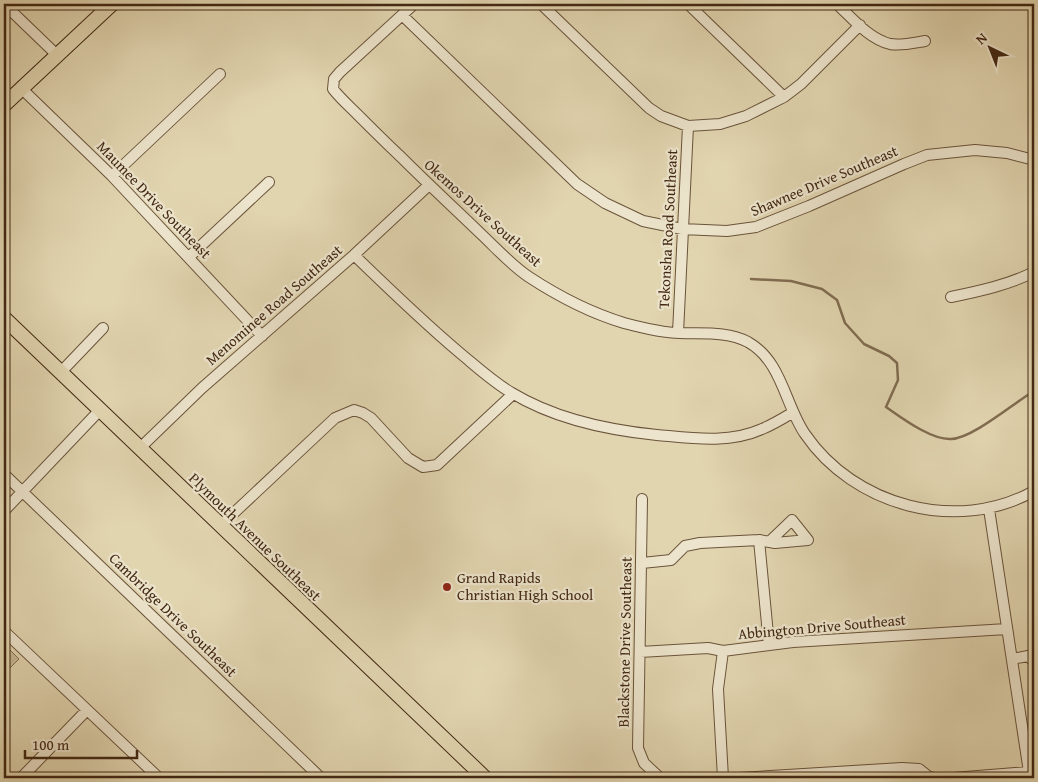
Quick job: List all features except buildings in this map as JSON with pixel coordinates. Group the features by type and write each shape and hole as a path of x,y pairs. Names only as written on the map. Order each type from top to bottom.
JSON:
{"main road":[{"path":"4,104 112,4"},
{"name":"Plymouth Avenue Southeast","path":"4,318 99,411 485,778"}],"street":[{"path":"4,4 57,55"},
{"path":"402,15 414,4"},
{"path":"540,4 649,108 672,121 688,126 720,124 746,116 784,97 801,84 860,25"},
{"path":"688,4 784,97"},
{"path":"837,4 876,38 890,44 924,41"},
{"name":"Okemos Drive Southeast","path":"402,15 340,72 332,85 336,94 429,185 528,276 557,294 623,322 678,333 729,335 747,341 758,348 768,360 776,373 792,413 805,435 819,452 851,481 865,489 897,502 921,508 952,512 989,509 1034,491"},
{"name":"Shawnee Drive Southeast","path":"402,15 577,184 605,203 643,221 682,229 727,231 756,227 810,206 927,155 975,150 1007,153 1034,160"},
{"path":"112,176 220,74"},
{"name":"Maumee Drive Southeast","path":"21,88 112,176 262,336"},
{"name":"Tekonsha Road Southeast","path":"678,333 688,126"},
{"path":"189,257 269,182"},
{"name":"Menominee Road Southeast","path":"139,449 202,388 354,255 429,185"},
{"path":"354,255 428,326 493,380 513,394 551,411 604,428 712,439 744,435 762,430 792,413"},
{"path":"951,297 993,288 1034,272"},
{"path":"60,373 103,328"},
{"path":"220,526 336,418 354,410 364,413 371,418 408,458 423,467 437,465 513,394"},
{"path":"4,511 99,411"},
{"name":"Cambridge Drive Southeast","path":"4,474 321,778"},
{"name":"Blackstone Drive Southeast","path":"642,499 638,748 644,762 660,778"},
{"path":"953,778 1031,775 989,509"},
{"path":"642,563 671,560 685,546 700,543 764,541 769,645"},
{"name":"Abbington Drive Southeast","path":"640,652 708,648 723,651 793,642 1007,629"},
{"path":"4,632 159,778"},
{"path":"723,651 718,689 724,778"},
{"path":"1012,659 1032,656"},
{"path":"21,778 87,710"},
{"path":"739,778 902,768 919,769 929,777 934,778"}],"shaded area":[{"path":"4,644 19,659 4,674"}],"waterway":[{"path":"751,279 791,281 822,289 837,300 845,323 864,344 889,356 897,363 898,380 886,407 917,428 935,436 951,439 970,433 1034,391"}],"place":[{"name":"Grand Rapids Christian High School","path":"447,587"}]}
